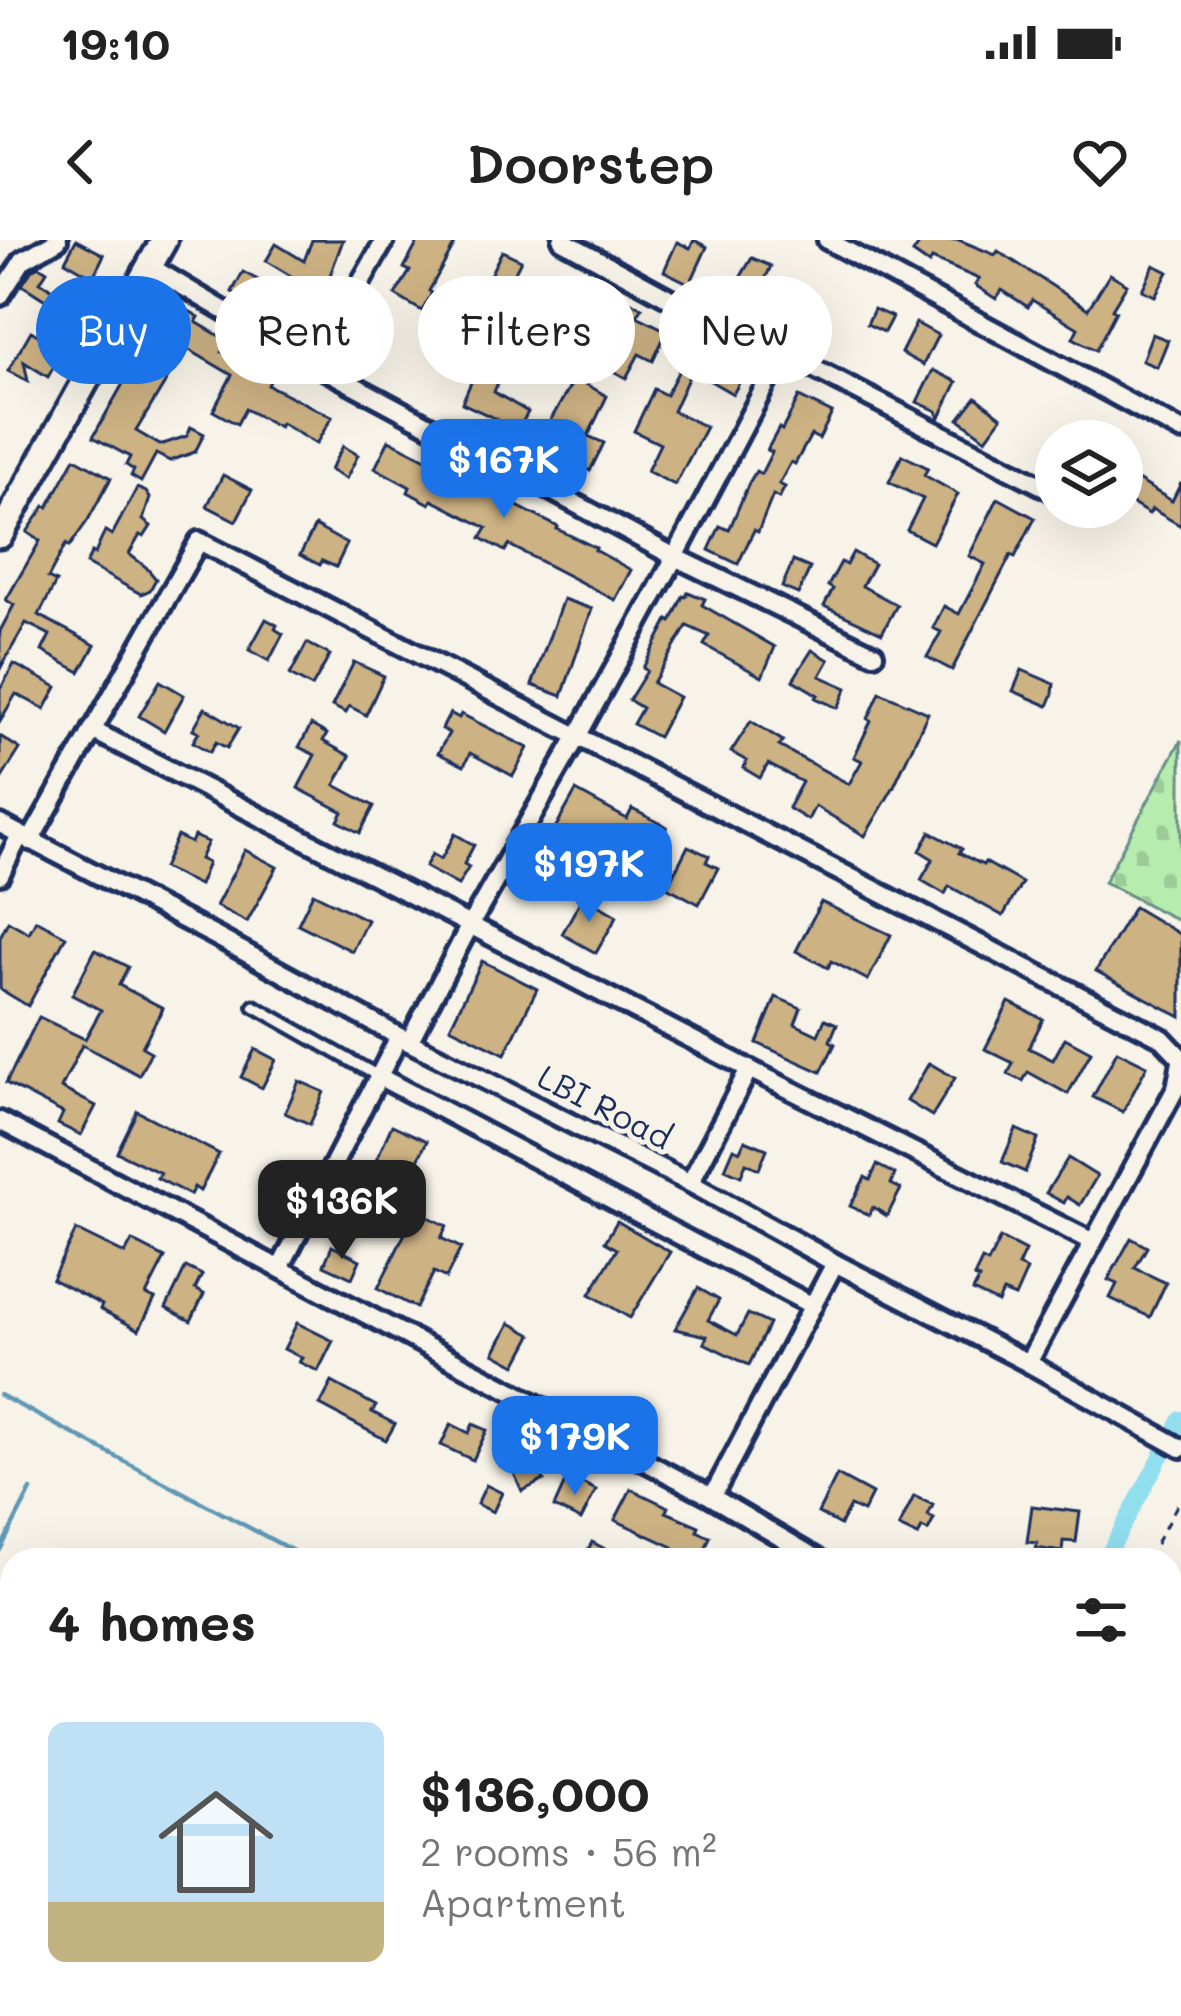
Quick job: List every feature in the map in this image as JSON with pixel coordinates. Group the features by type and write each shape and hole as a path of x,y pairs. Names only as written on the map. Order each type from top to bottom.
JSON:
{"main road":[{"path":"0,535 164,240"}],"street":[{"path":"0,296 23,260 58,240"},
{"path":"364,276 385,240"},
{"path":"562,240 659,293"},
{"path":"827,240 1181,431"},
{"path":"149,266 215,305"},
{"path":"832,377 1035,482"},
{"path":"351,384 675,557 874,654"},
{"path":"280,1268 378,1076 404,1040 577,737 765,384"},
{"path":"0,875 92,730 199,541 1162,1038 1181,1060 1176,1088 1028,1363"},
{"path":"92,730 1093,1242"},
{"name":"LBI Road","path":"0,824 404,1040 690,1184 1180,1447"},
{"path":"690,1184 749,1069"},
{"path":"378,1076 813,1306"},
{"path":"0,1120 712,1497 799,1548"},
{"path":"712,1497 835,1263"}],"lane":[{"path":"254,1006 378,1076"}],"path":[{"path":"1154,1548 1181,1498"}],"green space":[{"path":"1181,740 1181,922 1104,882"}],"building":[{"path":"76,240 104,255 94,276 65,261"},
{"path":"312,240 343,240 330,276 291,276 266,261 276,244 304,261"},
{"path":"419,240 457,240 437,276 418,276 418,309 395,295 410,271 404,268"},
{"path":"694,240 707,247 694,276 664,271 677,242 690,248"},
{"path":"922,240 959,240 995,255 998,251 1088,309 1110,274 1127,284 1096,350 1073,338 1078,328 1032,300 1028,307 1002,290 996,299 975,285 979,279 932,259 929,264 913,253"},
{"path":"502,251 521,260 513,276 490,276"},
{"path":"752,258 771,266 767,276 741,276"},
{"path":"1154,265 1168,272 1155,296 1142,290"},
{"path":"39,266 47,271 36,276 36,294 22,285"},
{"path":"635,304 642,308 637,316 659,327 659,348 653,361 639,354 635,361"},
{"path":"874,309 892,317 884,332 867,324"},
{"path":"191,312 199,317 196,322 215,333 215,365 191,351"},
{"path":"916,323 938,335 923,365 901,353"},
{"path":"31,331 36,334 36,370 24,362 28,381 8,371"},
{"path":"1152,334 1168,340 1157,367 1142,361"},
{"path":"933,370 957,382 939,419 937,411 917,402"},
{"path":"123,384 164,384 136,431 160,445 187,436 191,427 204,434 195,452 170,461 156,454 141,482 126,465 130,457 93,437"},
{"path":"227,384 268,384 332,417 316,444 245,409 237,424 213,411"},
{"path":"470,384 497,384 494,392 528,412 512,441 491,429 496,419 462,403"},
{"path":"572,384 586,384 607,396 588,436 604,443 590,471 575,463 579,454 543,433"},
{"path":"672,384 685,384 673,411 706,427 675,485 647,471 660,444 634,431 654,389 666,395"},
{"path":"716,384 739,384 733,394"},
{"path":"799,397 832,413 819,439 811,435 795,464 791,462 779,484 785,487 779,498 773,495 738,564 709,550 720,526 729,530 749,483 756,471 761,474 772,452 767,450"},
{"path":"976,397 1002,417 986,439 959,419"},
{"path":"389,440 631,570 615,600 509,545 505,551 481,538 487,528 408,492 410,487 375,468"},
{"path":"343,446 358,455 346,479 330,470"},
{"path":"902,455 928,468 924,475 958,494 932,543 907,530 923,499 889,482"},
{"path":"75,458 111,478 48,578 56,582 39,615 95,645 80,672 42,651 50,635 26,623 0,669 0,631 14,605 6,600 40,541 27,532 48,507"},
{"path":"223,475 252,490 236,521 207,506"},
{"path":"1143,483 1172,501 1181,483 1181,526 1152,509 1149,514 1143,510"},
{"path":"137,488 150,498 143,520 151,526 129,554 156,579 141,594 86,564 105,531 112,535"},
{"path":"998,498 1035,518 952,670 927,657 941,632 933,628 944,606 959,614 985,564 969,556"},
{"path":"315,526 347,544 336,567 300,555"},
{"path":"853,552 874,564 862,586 897,605 882,633 824,606 833,589 828,586 841,562 846,565"},
{"path":"793,561 810,568 798,594 782,587"},
{"path":"688,592 775,647 762,677 704,645 709,636 687,626 653,683 679,697 658,737 633,724 642,708 629,700 668,620 671,622"},
{"path":"563,599 592,609 562,696 532,685"},
{"path":"266,619 283,634 269,661 249,650"},
{"path":"307,643 330,655 312,687 290,675"},
{"path":"812,650 829,660 820,676 847,688 838,708 793,680"},
{"path":"354,662 384,676 366,715 349,706 346,713 332,706"},
{"path":"14,664 57,687 45,709 16,694 0,721 0,690"},
{"path":"1022,670 1054,684 1048,706 1013,691"},
{"path":"160,681 184,695 164,731 139,716"},
{"path":"880,692 928,713 865,836 815,806 808,820 788,808 802,782 768,764 760,778 743,768 747,761 731,752 751,721 783,741 779,746 849,784 862,761 854,757"},
{"path":"205,708 239,728 227,748 216,742 210,752 193,742 199,732 193,729"},
{"path":"450,713 528,748 513,776 470,753 464,766 438,753 449,733 442,729"},
{"path":"311,725 327,734 323,741 350,756 335,785 374,806 360,833 338,821 343,812 298,788 315,755 299,747"},
{"path":"0,736 20,749 0,781"},
{"path":"576,791 627,819 632,809 667,827 643,874 553,832"},
{"path":"930,832 962,849 959,853 1022,883 1003,916 949,886 945,894 921,880 933,859 920,851"},
{"path":"455,834 474,845 458,885 425,867 432,854 441,859"},
{"path":"177,836 191,843 194,836 208,842 200,859 208,863 199,885 163,868"},
{"path":"688,846 709,856 706,862 718,868 699,904 667,887"},
{"path":"245,850 277,867 247,922 216,906"},
{"path":"313,893 367,920 352,951 298,924"},
{"path":"583,896 617,916 596,953 562,934"},
{"path":"821,902 891,935 868,980 831,961 828,968 796,951"},
{"path":"1134,907 1181,935 1181,1017 1096,971"},
{"path":"36,920 66,936 28,1006 0,989 0,937 8,921 29,933"},
{"path":"95,950 128,967 119,985 163,1008 142,1047 151,1052 139,1075 82,1045 61,1088 96,1106 81,1135 58,1124 63,1113 6,1083 39,1017 85,1039 101,1010 72,995"},
{"path":"482,961 537,989 505,1054 450,1027"},
{"path":"776,997 801,1008 795,1024 818,1035 825,1019 837,1024 830,1041 835,1044 821,1072 757,1043"},
{"path":"1009,1002 1043,1019 1029,1048 1053,1060 1065,1038 1091,1052 1068,1094 1028,1072 1023,1081 1008,1074 1013,1063 985,1049"},
{"path":"255,1049 276,1060 262,1088 241,1077"},
{"path":"1117,1051 1147,1066 1123,1112 1093,1097"},
{"path":"929,1063 955,1078 932,1116 907,1101"},
{"path":"299,1081 324,1092 310,1124 285,1113"},
{"path":"137,1111 219,1154 200,1191 194,1187 190,1195 157,1178 160,1173 117,1152"},
{"path":"392,1125 427,1141 408,1181 374,1165"},
{"path":"1016,1129 1038,1139 1025,1172 1002,1162"},
{"path":"745,1140 767,1149 759,1169 746,1163 741,1176 725,1169 734,1148 740,1151"},
{"path":"1068,1158 1097,1176 1080,1205 1046,1193"},
{"path":"877,1165 895,1174 891,1184 901,1189 887,1216 873,1207 869,1215 850,1206"},
{"path":"416,1211 447,1226 441,1238 461,1248 446,1278 434,1272 416,1308 378,1288"},
{"path":"617,1221 670,1252 630,1318 590,1294 617,1249 605,1242"},
{"path":"76,1230 125,1254 132,1241 165,1258 146,1295 155,1299 139,1330 52,1279"},
{"path":"1000,1238 1025,1251 1018,1266 1027,1270 1015,1297 1003,1292 998,1303 973,1291 982,1260 988,1263"},
{"path":"1131,1238 1147,1247 1135,1268 1166,1283 1150,1317 1110,1298 1117,1284 1108,1280"},
{"path":"332,1246 360,1260 352,1278 324,1265"},
{"path":"186,1267 202,1275 195,1289 204,1294 191,1321 166,1308"},
{"path":"698,1288 719,1300 708,1320 737,1335 748,1314 769,1324 749,1365 704,1343 707,1336 675,1329"},
{"path":"297,1323 333,1341 318,1371 284,1349"},
{"path":"510,1323 532,1335 516,1365 494,1353"},
{"path":"332,1382 376,1406 372,1412 395,1424 386,1440 320,1405"},
{"path":"451,1424 469,1433 473,1424 487,1430 473,1460 441,1445"},
{"path":"528,1448 530,1453 542,1448 550,1465 539,1470 544,1480 522,1491 507,1458"},
{"path":"837,1475 872,1494 863,1512 850,1506 840,1525 818,1513"},
{"path":"568,1476 596,1490 581,1520 554,1507"},
{"path":"486,1485 502,1493 493,1512 477,1504"},
{"path":"631,1489 668,1507 666,1512 699,1526 697,1531 710,1537 706,1548 673,1548 615,1520"},
{"path":"914,1496 933,1505 928,1516 934,1519 928,1531 922,1528 918,1536 899,1527"},
{"path":"1032,1506 1080,1512 1076,1542 1063,1541 1062,1548 1036,1548 1037,1543 1027,1542"}],"waterway":[{"path":"0,1395 287,1548"},
{"path":"1111,1548 1181,1419"},
{"path":"1,1548 31,1490"}]}
